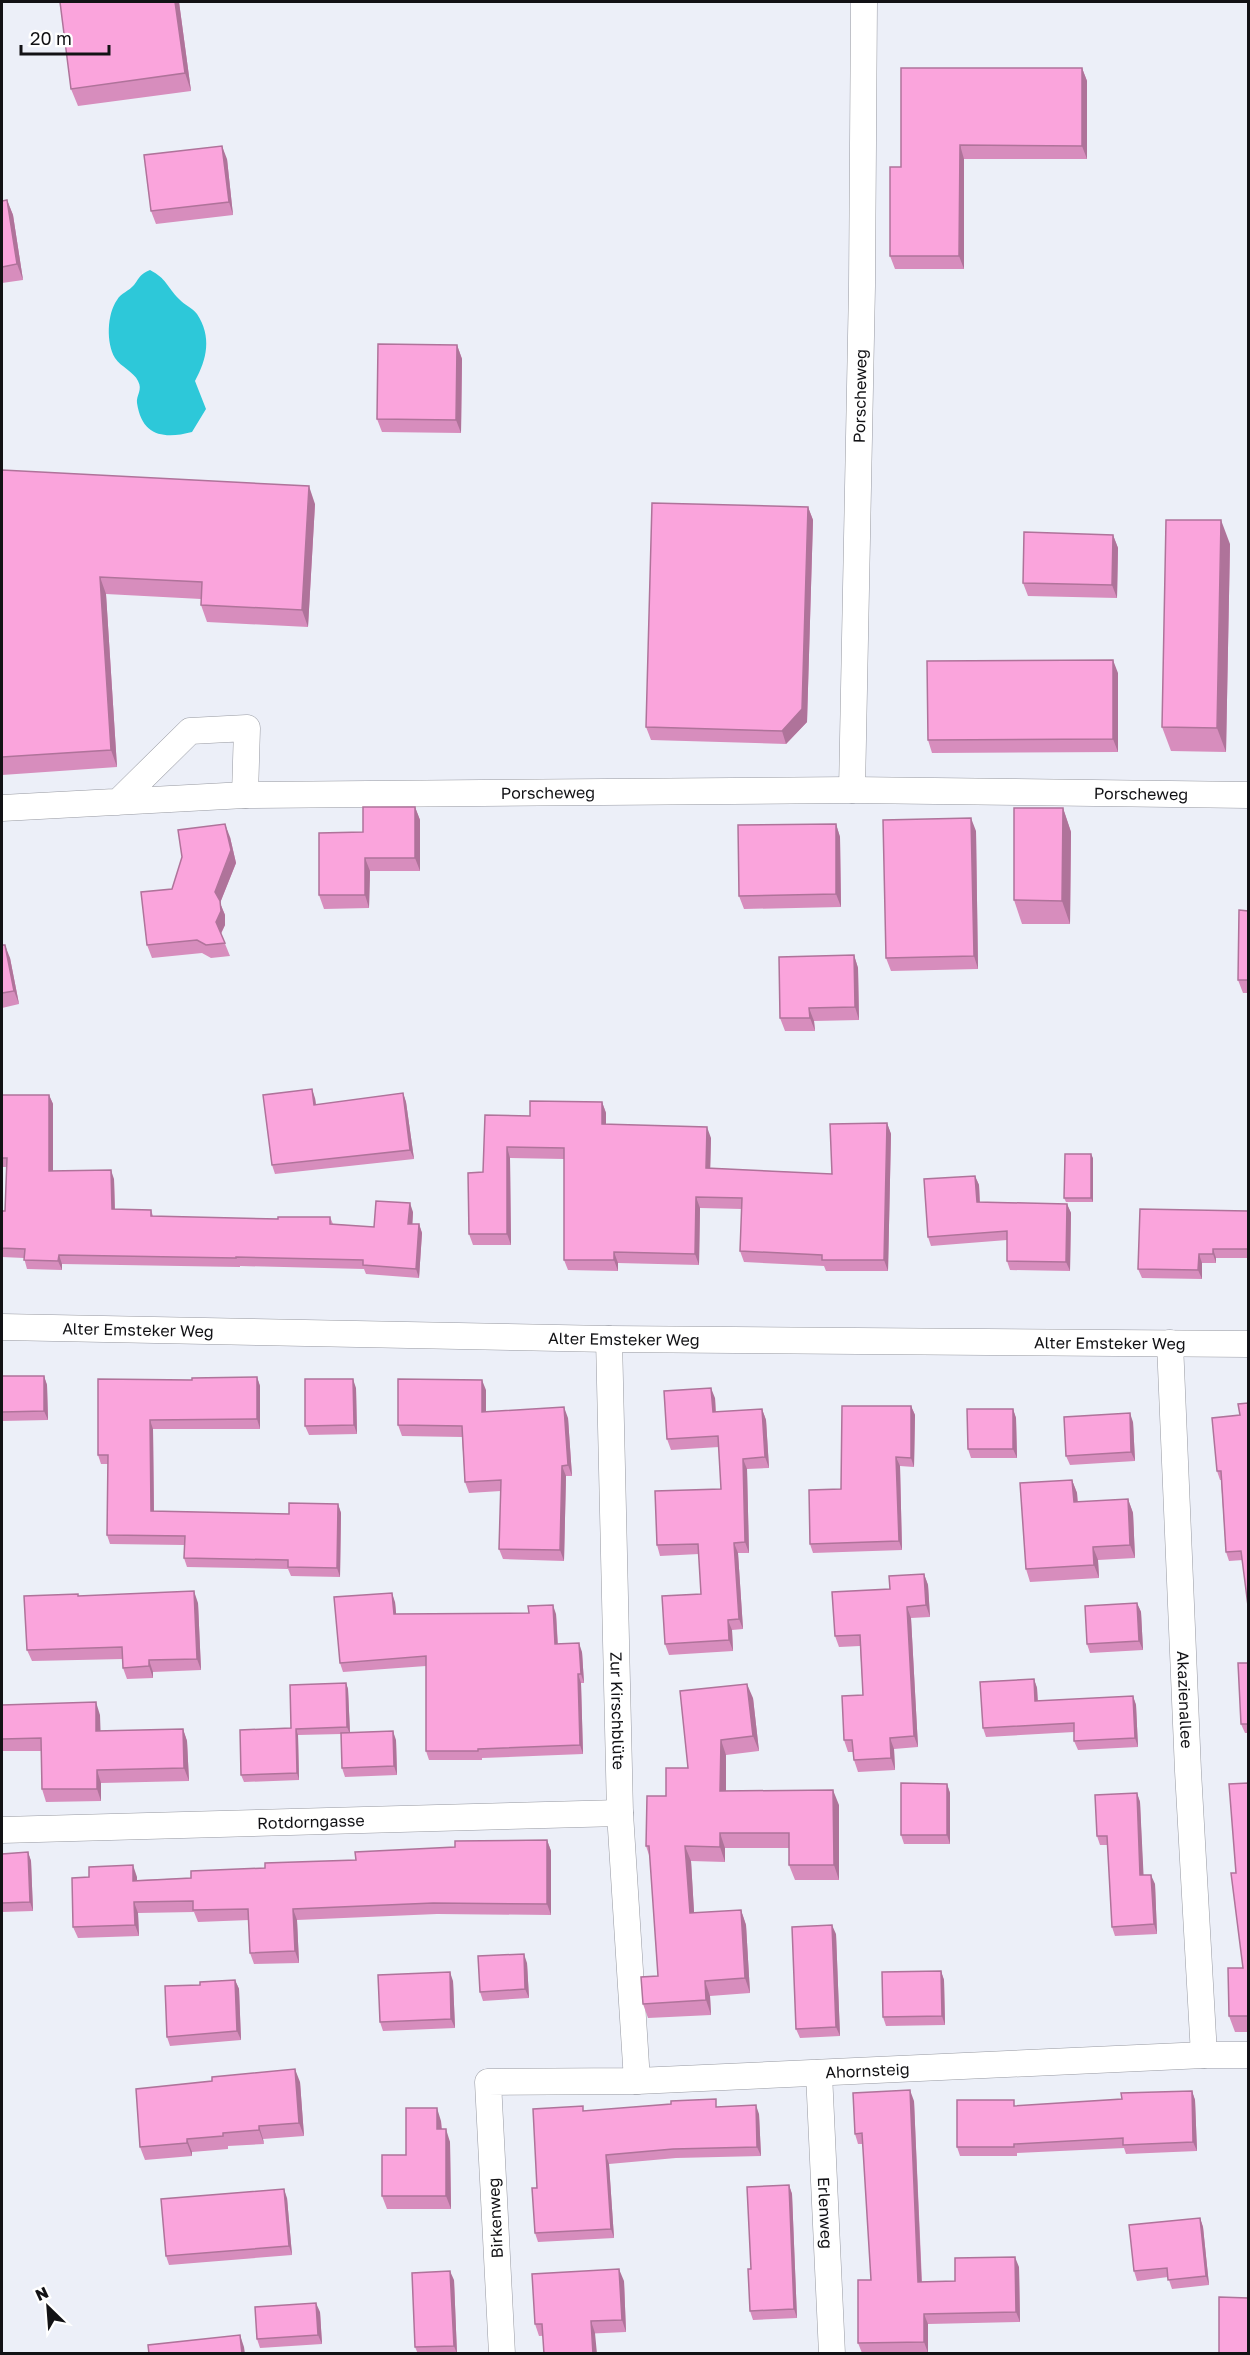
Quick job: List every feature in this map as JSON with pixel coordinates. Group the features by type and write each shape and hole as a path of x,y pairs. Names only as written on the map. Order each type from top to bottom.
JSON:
{"street":[{"name":"Porscheweg","path":"852,790 864,2"},
{"path":"118,802 190,731 247,728 245,795"},
{"name":"Porscheweg","path":"2,808 245,795 852,790 1248,795"},
{"name":"Alter Emsteker Weg","path":"2,1327 609,1339 1248,1344"},
{"name":"Zur Kirschblüte","path":"609,1339 620,1813 637,2081"},
{"name":"Akazienallee","path":"1170,1342 1188,1771 1204,2055"},
{"name":"Rotdorngasse","path":"2,1830 620,1813"},
{"name":"Ahornsteig","path":"488,2082 637,2081 1204,2055 1248,2055"},
{"name":"Erlenweg","path":"819,2073 832,2354"},
{"name":"Birkenweg","path":"488,2082 502,2354"}],"water":[{"path":"150,270 160,276 181,301 195,312 205,331 205,356 195,381 206,409 192,432 164,435 149,429 144,423 137,403 140,387 138,381 115,358 110,345 111,313 117,300 132,287 142,274"}],"building":[{"path":"60,2 175,2 185,73 71,89"},
{"path":"901,68 1082,68 1082,146 960,145 959,256 890,256 890,167 901,167"},
{"path":"222,146 229,202 151,211 144,155"},
{"path":"7,200 17,264 2,267 2,201"},
{"path":"378,344 457,345 456,420 377,419"},
{"path":"2,470 309,486 302,610 201,605 202,582 100,577 111,750 2,757"},
{"path":"652,503 808,507 802,709 782,731 646,727"},
{"path":"1166,520 1221,520 1217,728 1162,727"},
{"path":"1024,532 1113,535 1112,585 1023,583"},
{"path":"1113,660 1113,739 928,740 927,661"},
{"path":"363,807 415,807 415,858 365,858 365,895 319,895 319,833 363,832"},
{"path":"1014,808 1063,808 1062,901 1014,900"},
{"path":"971,818 974,956 886,958 883,820"},
{"path":"225,824 231,850 215,892 220,901 221,911 216,922 225,943 206,945 197,940 147,945 141,892 172,889 182,857 178,830"},
{"path":"836,824 836,894 739,896 738,825"},
{"path":"1239,910 1248,911 1248,980 1238,980"},
{"path":"2,945 5,945 14,991 2,993"},
{"path":"854,955 855,1007 809,1008 810,1018 780,1018 779,957"},
{"path":"312,1089 314,1105 403,1093 410,1150 272,1165 263,1095"},
{"path":"2,1095 49,1095 49,1171 111,1170 112,1209 151,1210 151,1216 278,1219 278,1217 330,1217 330,1224 374,1227 376,1201 410,1203 408,1224 419,1224 416,1269 363,1265 363,1260 236,1257 59,1255 58,1261 24,1260 25,1249 2,1248 2,1211 5,1211 7,1158 2,1158"},
{"path":"530,1101 602,1102 602,1124 707,1127 706,1168 832,1174 830,1124 887,1123 884,1260 822,1260 822,1255 740,1251 742,1198 696,1197 695,1254 614,1252 614,1260 564,1260 564,1148 507,1147 507,1234 469,1234 468,1173 483,1172 485,1115 530,1116"},
{"path":"1065,1154 1091,1154 1091,1198 1064,1198"},
{"path":"975,1176 977,1202 1067,1204 1066,1262 1007,1261 1007,1231 928,1237 924,1179"},
{"path":"1140,1209 1248,1211 1248,1249 1213,1249 1213,1254 1199,1254 1198,1270 1138,1269"},
{"path":"2,1376 44,1376 44,1411 2,1412"},
{"path":"257,1377 257,1419 150,1420 151,1511 289,1514 289,1503 338,1504 337,1568 288,1567 288,1560 184,1558 185,1536 107,1535 108,1455 98,1455 98,1379 192,1380 192,1378"},
{"path":"305,1379 353,1379 354,1425 305,1426"},
{"path":"398,1379 482,1380 482,1412 564,1407 568,1465 562,1466 560,1550 499,1549 501,1480 465,1482 462,1426 398,1425"},
{"path":"711,1388 713,1412 762,1409 765,1457 743,1459 745,1542 734,1543 739,1619 728,1620 729,1640 665,1644 662,1596 701,1594 698,1544 657,1545 655,1491 721,1489 718,1436 667,1439 664,1391"},
{"path":"1248,1403 1248,1606 1241,1551 1226,1552 1221,1471 1217,1471 1212,1418 1240,1415 1238,1404"},
{"path":"842,1406 911,1406 911,1458 896,1457 899,1541 810,1544 809,1490 841,1489"},
{"path":"967,1409 1013,1409 1013,1449 968,1449"},
{"path":"1130,1413 1131,1452 1066,1456 1064,1417"},
{"path":"1072,1480 1074,1502 1128,1499 1130,1545 1093,1547 1094,1565 1026,1569 1020,1483"},
{"path":"924,1574 926,1605 907,1607 914,1736 890,1738 891,1758 854,1760 852,1740 844,1740 842,1696 863,1695 860,1635 835,1636 832,1592 890,1589 889,1576"},
{"path":"194,1591 197,1659 149,1660 149,1666 123,1668 122,1647 27,1650 24,1596"},
{"path":"392,1593 394,1614 529,1613 528,1606 553,1605 555,1644 579,1643 580,1745 478,1749 478,1751 426,1751 426,1656 340,1663 334,1597"},
{"path":"1137,1603 1139,1641 1087,1644 1085,1606"},
{"path":"1238,1663 1248,1663 1248,1724 1241,1724"},
{"path":"1034,1679 1035,1701 1133,1696 1135,1738 1074,1741 1074,1723 983,1728 980,1682"},
{"path":"346,1683 347,1727 296,1729 297,1773 241,1775 240,1730 291,1728 290,1685"},
{"path":"747,1684 753,1736 721,1740 720,1791 833,1790 834,1865 789,1865 789,1833 720,1833 720,1847 685,1846 690,1913 741,1910 745,1978 705,1981 706,2000 643,2004 641,1977 658,1976 649,1846 646,1846 647,1796 666,1796 666,1768 688,1768 680,1691"},
{"path":"96,1702 96,1731 183,1729 184,1768 97,1770 97,1789 42,1789 41,1738 2,1739 2,1705"},
{"path":"393,1731 394,1766 342,1768 341,1733"},
{"path":"901,1783 947,1784 947,1835 901,1835"},
{"path":"1248,1783 1248,2016 1229,2016 1228,1968 1243,1968 1231,1873 1236,1873 1229,1784"},
{"path":"1137,1793 1140,1875 1151,1875 1154,1924 1112,1927 1107,1836 1097,1836 1095,1795"},
{"path":"547,1840 547,1904 433,1903 293,1909 295,1951 250,1953 248,1909 193,1910 193,1901 134,1902 135,1925 73,1927 72,1878 89,1877 89,1867 133,1865 133,1881 191,1878 191,1871 265,1868 265,1863 356,1860 355,1852 455,1847 455,1841"},
{"path":"28,1852 30,1902 2,1903 2,1854"},
{"path":"832,1925 836,2027 796,2029 792,1927"},
{"path":"524,1954 525,1989 480,1992 478,1956"},
{"path":"941,1971 942,2016 883,2017 882,1972"},
{"path":"450,1972 451,2019 380,2022 378,1975"},
{"path":"235,1980 237,2031 167,2037 165,1986 200,1985 200,1982"},
{"path":"295,2069 299,2123 259,2126 259,2130 187,2139 187,2143 140,2147 136,2089 212,2081 212,2077"},
{"path":"910,2090 918,2282 955,2281 955,2258 1015,2257 1016,2312 924,2314 924,2342 858,2343 858,2280 871,2280 862,2133 855,2134 853,2093"},
{"path":"1192,2091 1193,2142 1123,2145 1123,2138 1014,2144 1014,2147 957,2147 957,2100 1014,2100 1014,2106 1122,2099 1121,2093"},
{"path":"716,2099 716,2107 756,2105 757,2147 673,2149 606,2155 611,2229 535,2233 532,2188 537,2188 533,2109 583,2106 583,2111 671,2104 671,2101"},
{"path":"406,2108 437,2108 437,2129 446,2129 446,2196 382,2196 382,2155 406,2155"},
{"path":"789,2185 794,2309 750,2311 748,2269 751,2269 747,2187"},
{"path":"284,2189 289,2246 166,2256 161,2199"},
{"path":"1200,2218 1206,2276 1168,2280 1167,2268 1134,2271 1129,2225"},
{"path":"619,2269 622,2320 591,2321 593,2354 544,2354 542,2324 535,2324 532,2274"},
{"path":"450,2271 454,2346 415,2347 412,2273"},
{"path":"1219,2297 1248,2298 1248,2354 1219,2354"},
{"path":"316,2303 318,2335 257,2339 255,2307"},
{"path":"240,2335 242,2354 149,2354 148,2345"}]}
